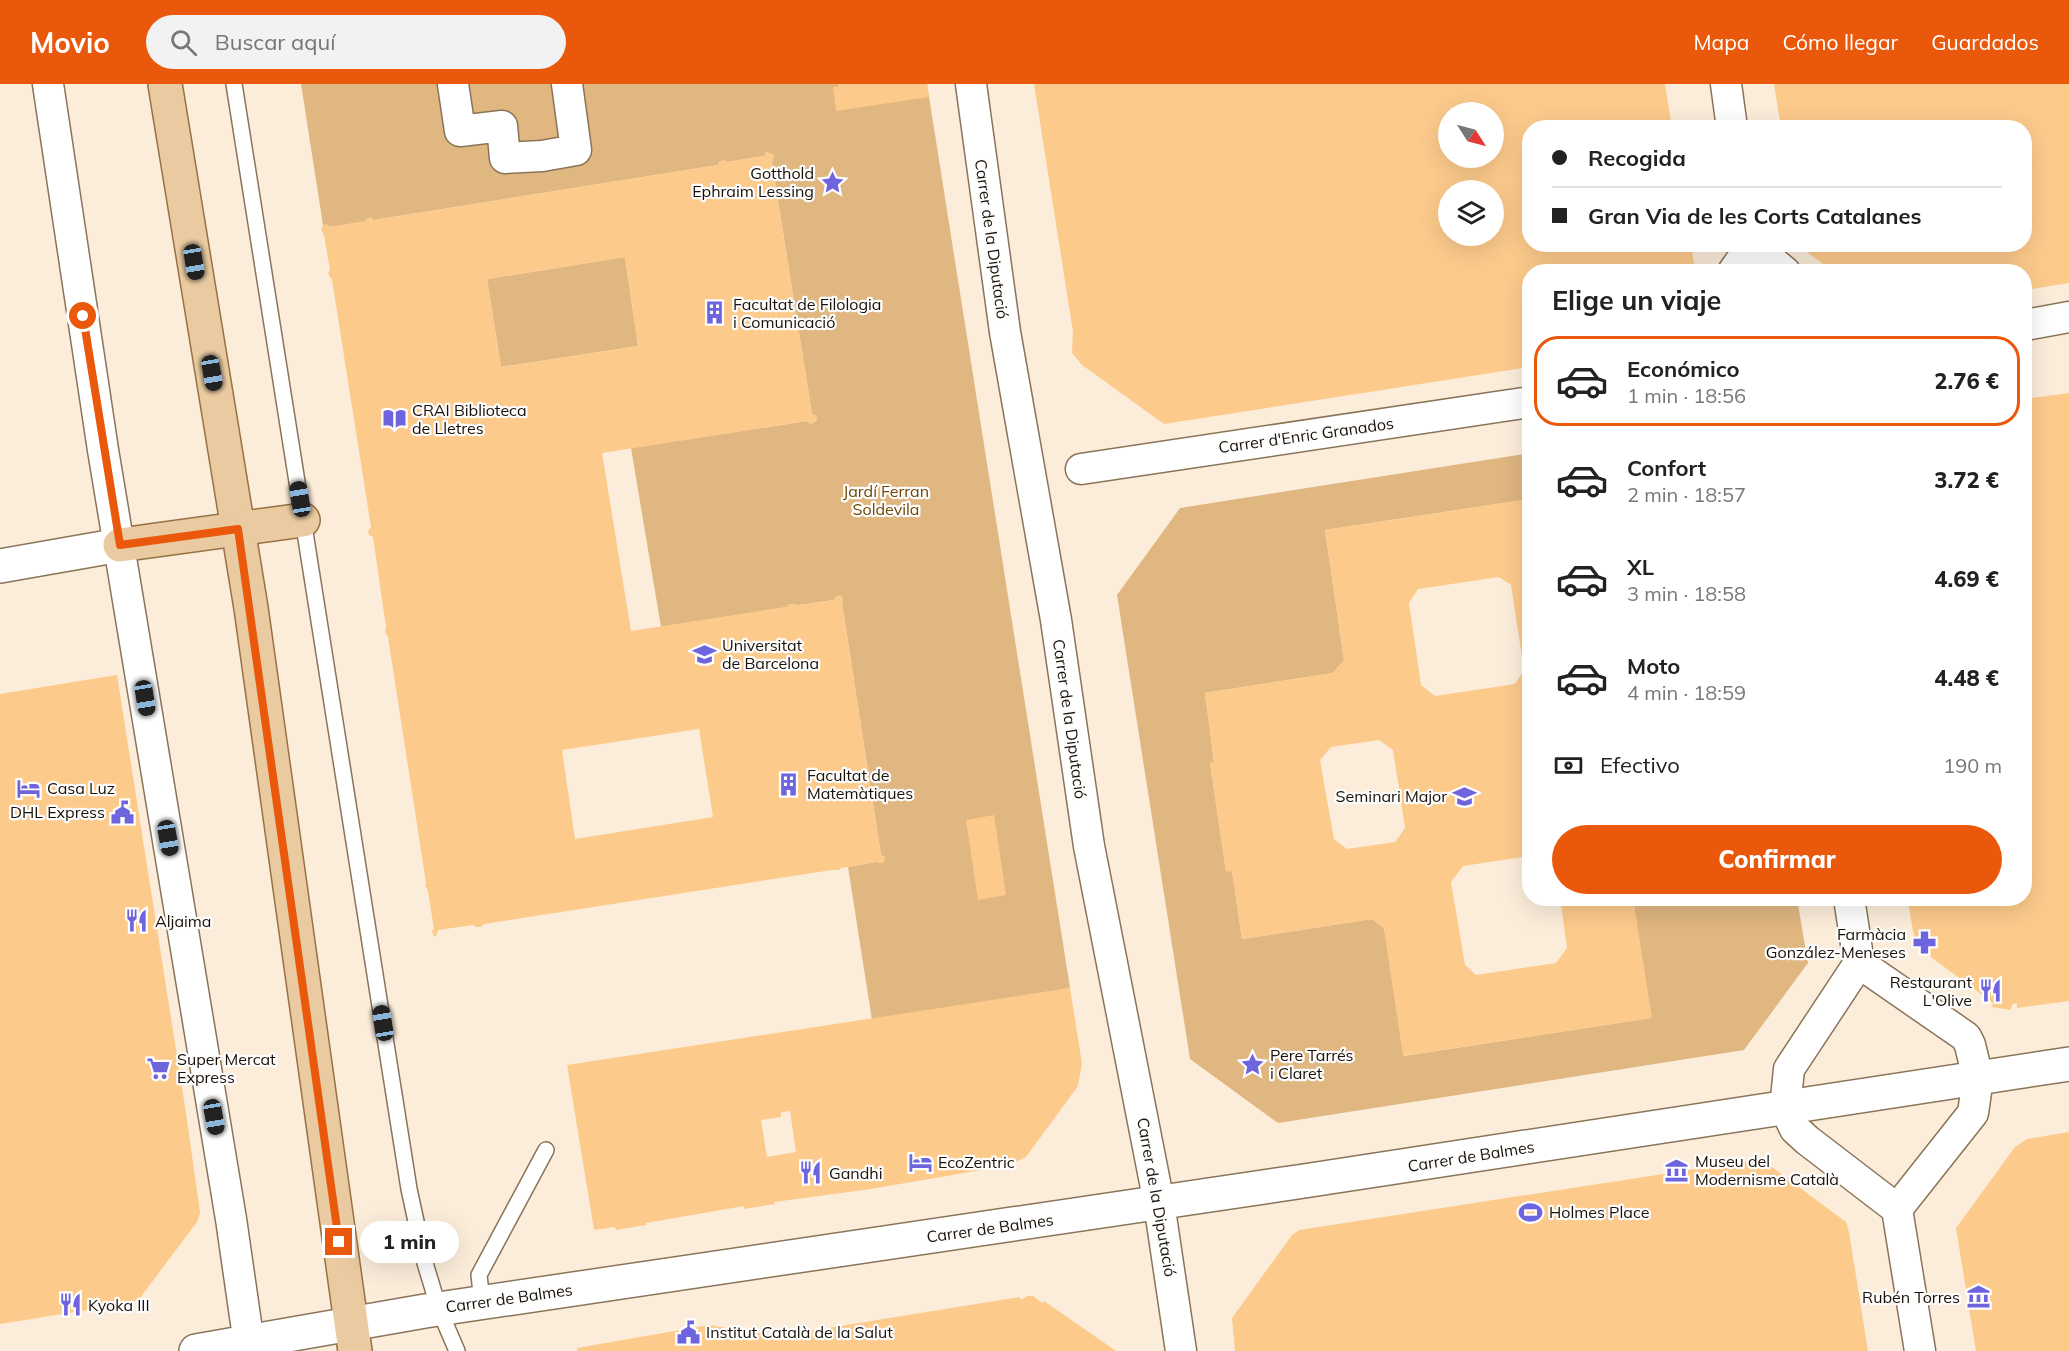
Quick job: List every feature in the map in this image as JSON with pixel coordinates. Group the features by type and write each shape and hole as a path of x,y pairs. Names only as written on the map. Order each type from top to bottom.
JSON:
{"main road":[{"path":"165,84 266,713 352,1337"},
{"path":"0,566 120,545 303,520"},
{"name":"Carrer de Balmes","path":"196,1351 352,1337 439,1309 482,1302 1873,1096 2069,1064"}],"street":[{"path":"48,84 103,450 231,1219 249,1346"},
{"path":"453,84 460,131 502,126 505,158 542,156 576,150 567,84"},
{"name":"Carrer de la Diputació","path":"971,84 1005,332 1056,620 1089,846 1159,1203 1181,1351"},
{"path":"1725,84 1731,120"},
{"path":"1760,252 1775,264"},
{"path":"2032,324 2069,317"},
{"name":"Carrer d'Enric Granados","path":"1082,469 1522,403"},
{"path":"1850,906 1859,963 1789,1069 1785,1108 1795,1129 1807,1140 1897,1209 1920,1351"},
{"path":"1859,963 1966,1037 1978,1078 1973,1113 1897,1209"}],"lane":[{"path":"234,84 409,1189 425,1263 439,1309 457,1351"},
{"path":"482,1302 479,1275 546,1150"}],"green space":[{"name":"Jardí Ferran Soldevila","path":"301,84 927,84 1070,988 872,1020 848,867 882,863 885,857 881,855 843,598 837,596 834,600 790,604 787,607 661,627 631,448 807,421 811,424 817,420 812,414 772,163 774,155 766,152 764,156 720,161 718,165 330,227 323,225"},
{"path":"625,257 638,346 501,367 487,279"},
{"path":"1522,454 1522,500 1325,530 1344,660 1333,673 1205,693 1214,762 1210,763 1226,871 1232,871 1242,939 1372,919 1384,928 1404,1056 1651,1018 1634,906 1798,906 1808,963 1744,1050 1278,1123 1190,1059 1117,595 1180,508"}],"building":[{"path":"838,84 927,84 929,97 836,111 833,87 838,87"},
{"path":"1034,84 1665,84 1671,120 1522,120 1522,252 1692,252 1694,264 1522,264 1522,368 1164,424 1082,365 1072,353 1073,332"},
{"path":"1774,84 2069,84 2069,283 2032,289 2032,264 1823,264 1807,252 2032,252 2032,120 1780,120"},
{"path":"766,152 774,155 772,163 812,414 817,420 811,424 807,421 602,453 631,631 787,607 789,604 834,600 841,595 881,855 885,857 885,861 840,870 484,924 481,927 473,925 438,930 436,937 432,930 434,929 425,885 388,637 385,632 373,537 368,531 371,527 332,280 328,274 330,270 321,229 327,224 330,227 366,221 371,217 374,220 718,165 720,161 725,160 727,162 764,156","holes":["625,257 638,346 501,367 487,279","699,729 713,817 575,839 562,750"]},
{"path":"2069,393 2069,1001 2017,1008 2017,1003 2013,1004 2010,1010 1992,1007 1993,1003 1916,946 1908,906 2032,906 2032,398"},
{"name":"Seminari Major","path":"1522,500 1522,657 1511,585 1499,577 1418,589 1409,603 1421,685 1435,696 1515,684 1522,673 1522,857 1463,866 1451,882 1465,965 1476,975 1556,963 1567,948 1561,906 1634,906 1652,1018 1403,1056 1384,928 1372,919 1242,939 1232,871 1226,872 1210,763 1214,762 1205,693 1333,673 1344,660 1325,530","holes":["1379,740 1393,750 1405,828 1395,842 1347,849 1334,839 1320,760 1331,747"]},
{"path":"117,675 200,1213 197,1222 140,1298 131,1303 0,1324 0,694"},
{"path":"994,815 1006,895 978,900 966,820"},
{"path":"1070,988 1082,1064 1078,1086 1026,1157 1010,1165 871,1189 774,1202 775,1204 744,1209 744,1206 616,1230 615,1227 594,1230 567,1065","holes":["790,1111 796,1152 767,1157 761,1120 781,1117 781,1112"]},
{"path":"2069,1132 2069,1351 1976,1351 1956,1228 2015,1147 2027,1139"},
{"path":"1754,1160 1768,1164 1846,1222 1868,1351 1235,1351 1232,1318 1292,1235 1299,1230"},
{"path":"1027,1296 1033,1296 1042,1303 1044,1301 1116,1351 577,1351 577,1348 709,1325 778,1336 1020,1297 1021,1300"}],"place":[{"name":"Gotthold Ephraim Lessing","path":"832,182"},
{"name":"Facultat de Filologia i Comunicació","path":"715,313"},
{"name":"CRAI Biblioteca de Lletres","path":"394,419"},
{"name":"Universitat de Barcelona","path":"704,654"},
{"name":"Facultat de Matemàtiques","path":"789,784"},
{"name":"Casa Luz","path":"29,788"},
{"name":"Seminari Major","path":"1465,796"},
{"name":"DHL Express","path":"123,812"},
{"name":"Aljaima","path":"137,921"},
{"name":"Farmàcia González-Meneses","path":"1924,943"},
{"name":"Restaurant L'Olive","path":"1990,991"},
{"name":"Pere Tarrés i Claret","path":"1252,1064"},
{"name":"Super Mercat Express","path":"159,1068"},
{"name":"EcoZentric","path":"920,1162"},
{"name":"Museu del Modernisme Català","path":"1677,1170"},
{"name":"Gandhi","path":"811,1173"},
{"name":"Holmes Place","path":"1531,1212"},
{"name":"Rubén Torres","path":"1978,1297"},
{"name":"Kyoka III","path":"70,1305"},
{"name":"Institut Català de la Salut","path":"688,1332"}],"route":[{"path":"83,316 120,545 238,529 339,1242"}]}
